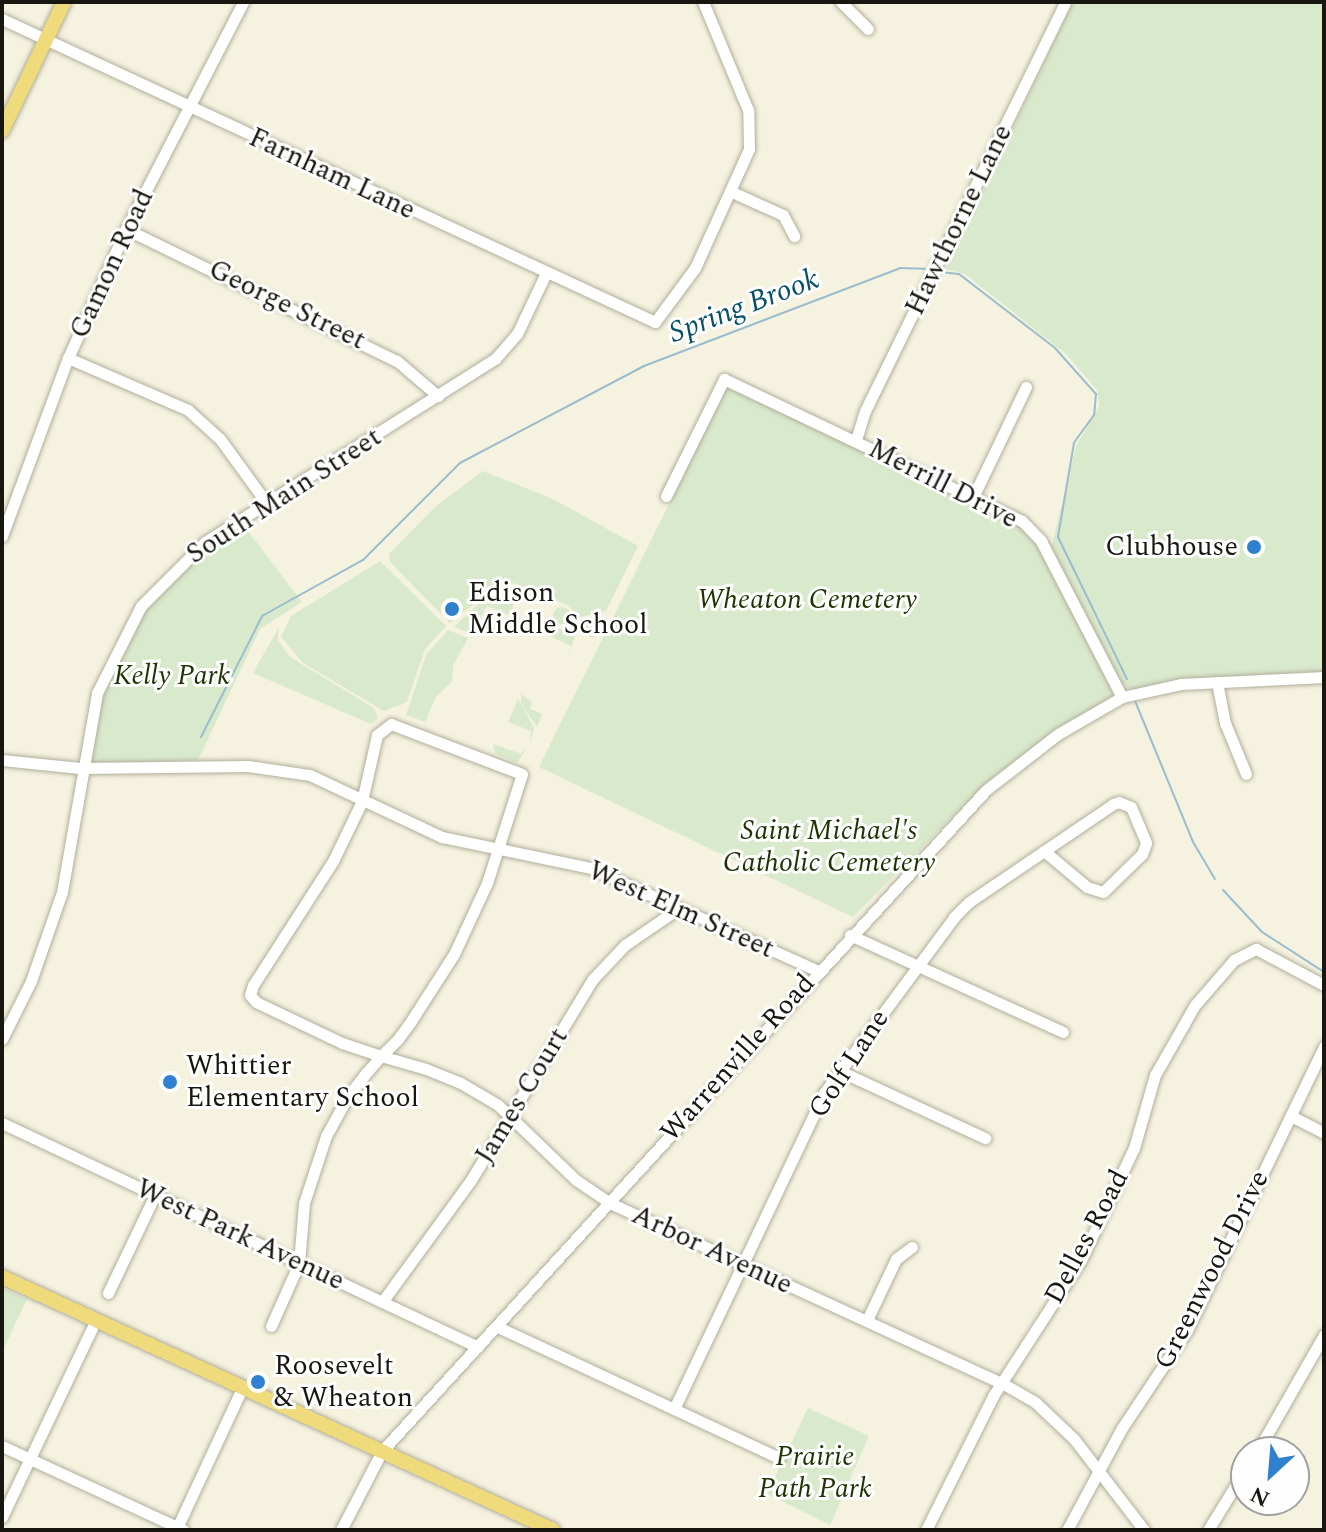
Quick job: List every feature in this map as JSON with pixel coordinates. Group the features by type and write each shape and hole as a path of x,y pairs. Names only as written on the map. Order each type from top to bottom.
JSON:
{"main road":[{"path":"2,131 64,2"},
{"path":"2,1277 553,1530"}],"street":[{"name":"Gamon Road","path":"2,536 68,358 126,229 191,109 243,2"},
{"path":"703,2 748,110 749,149 732,192 783,215 794,236"},
{"path":"841,2 868,29"},
{"name":"Hawthorne Lane","path":"856,440 865,411 1065,2"},
{"name":"Farnham Lane","path":"2,19 655,322 695,268 732,192"},
{"name":"George Street","path":"126,229 397,361 438,396"},
{"name":"South Main Street","path":"2,1039 31,981 62,892 76,826 80,768 104,673 141,606 189,554 438,396 510,344 546,273"},
{"path":"68,358 188,410 220,439 268,505"},
{"name":"Merrill Drive","path":"666,496 724,379 974,495 1022,521 1041,541 1122,697"},
{"path":"974,495 1026,387"},
{"path":"1122,697 1217,682 1324,677"},
{"path":"1217,682 1225,723 1246,774"},
{"name":"Warrenville Road","path":"341,1530 382,1451 610,1203 816,970 986,790 1058,734 1122,697"},
{"path":"271,1326 299,1263 304,1203 322,1147 348,1096 448,966 499,851 522,774 391,724 377,735 362,801"},
{"name":"West Elm Street","path":"2,760 80,768 202,764 281,769 326,781 428,832 499,851 591,868 816,970"},
{"name":"Arbor Avenue","path":"362,801 315,894 253,985 250,995 256,1002 381,1056 459,1082 512,1117 576,1180 610,1203 1002,1383 1055,1420 1144,1530"},
{"name":"Golf Lane","path":"674,1409 742,1264 840,1071 918,964 969,902 1044,851 1124,802 1131,807 1145,849 1109,889 1092,890 1044,851"},
{"name":"James Court","path":"382,1302 512,1117 592,980 625,945 679,908"},
{"path":"850,935 1063,1032"},
{"name":"Delles Road","path":"926,1530 1002,1383 1081,1260 1134,1148 1151,1085 1173,1039 1214,982 1250,950 1261,951 1324,985"},
{"name":"Greenwood Drive","path":"1067,1530 1098,1471 1187,1330 1324,1046"},
{"path":"840,1071 985,1138"},
{"path":"1291,1116 1324,1133"},
{"name":"West Park Avenue","path":"2,1123 478,1347"},
{"path":"108,1293 155,1195"},
{"path":"867,1320 896,1259 912,1247"},
{"path":"2,1517 96,1320"},
{"path":"498,1327 779,1458"},
{"path":"1266,1436 1324,1335"},
{"path":"2,1446 179,1529 243,1386"},
{"path":"1208,1530 1230,1494"}],"green space":[{"path":"1073,2 1324,2 1324,672 1134,690 1120,683 1051,549 1076,446 1099,406 1097,390 1066,354 965,274 946,269"},
{"name":"Wheaton Cemetery","path":"727,387 1021,526 1033,537 1113,690 1111,698 1030,749 975,794 853,917 539,767"},
{"path":"483,471 555,500 638,546 606,611 580,617 567,605 514,583 483,597 450,623 390,562 389,554 435,507"},
{"name":"Kelly Park","path":"241,522 302,602 260,629 198,760 84,765 100,698 142,613 177,572"},
{"path":"380,561 446,626 425,649 407,702 384,711 303,663 281,637 291,616"},
{"path":"515,587 520,590 509,615 487,606 472,634 454,627 478,604"},
{"path":"562,607 571,616 562,625 553,616"},
{"path":"603,617 593,638 573,629 575,620"},
{"path":"550,623 575,637 565,663 571,646 545,634"},
{"path":"279,627 278,640 290,657 374,708 378,718 371,724 253,673"},
{"path":"448,630 468,638 453,666 452,681 436,697 425,722 406,715 426,655"},
{"path":"521,694 532,702 530,709 542,714 537,727 521,704"},
{"path":"518,699 534,728 530,742 531,731 508,722"},
{"path":"493,744 521,754 528,746 517,763 495,753"},
{"path":"2,1288 27,1299 2,1352"},
{"name":"Prairie Path Park","path":"808,1408 869,1436 830,1525 767,1494"}],"waterway":[{"name":"Spring Brook","path":"201,737 262,616 363,560 460,463 644,366 900,268 930,269"},
{"name":"Spring Brook","path":"940,272 959,274 1055,348 1096,394 1094,415 1074,443 1058,537 1127,679"},
{"name":"Spring Brook","path":"1135,701 1193,842 1215,879"},
{"name":"Spring Brook","path":"1223,890 1262,932 1324,972"}],"place":[{"name":"Clubhouse","path":"1254,547"},
{"name":"Edison Middle School","path":"452,609"},
{"name":"Whittier Elementary School","path":"170,1082"},
{"name":"Roosevelt & Wheaton","path":"258,1382"}],"park label":[{"name":"Saint Michael's Catholic Cemetery","path":"829,847"}]}
